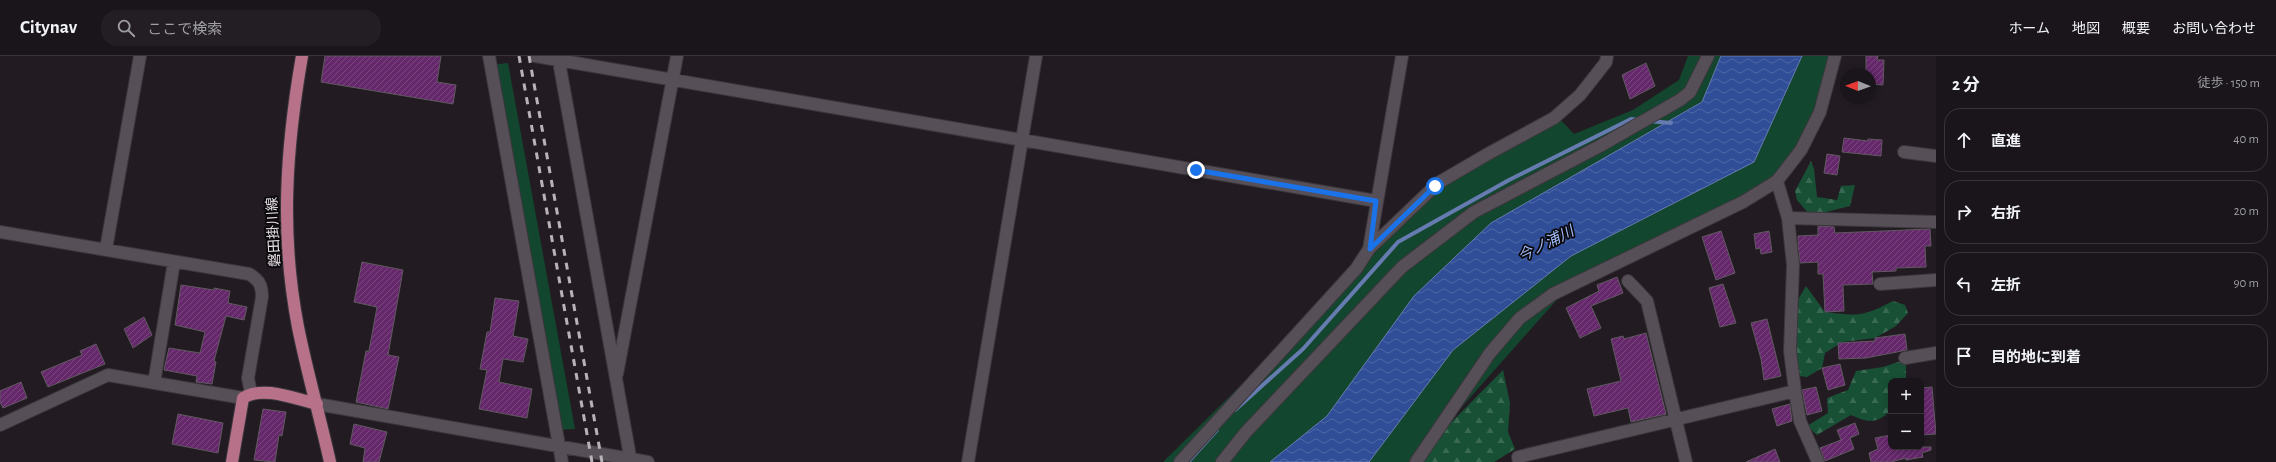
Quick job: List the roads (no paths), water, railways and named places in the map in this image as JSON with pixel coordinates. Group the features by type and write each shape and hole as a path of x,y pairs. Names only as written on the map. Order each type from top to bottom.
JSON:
{"main road":[{"name":"磐田掛川線","path":"302,56 288,144 286,181 288,230 298,326 330,462"},
{"path":"232,462 247,395 267,392 317,404"}],"street":[{"path":"106,249 140,56"},
{"path":"490,56 562,462"},
{"path":"535,56 558,58 673,80 1376,201"},
{"path":"616,381 677,56"},
{"path":"968,462 1036,56"},
{"path":"1370,249 1376,201 1402,56"},
{"path":"1180,462 1356,269 1370,249 1438,183 1554,118 1580,95 1606,62 1607,56"},
{"path":"1222,462 1242,436 1402,267 1474,212 1600,146 1680,100 1690,92 1708,56"},
{"path":"1416,462 1490,353 1520,318 1553,294 1742,202 1777,181 1801,150 1820,112 1835,56"},
{"path":"558,58 630,460"},
{"path":"1904,152 1936,156"},
{"path":"1777,181 1788,218 1794,265 1790,351 1795,391 1800,420 1818,462"},
{"path":"1788,218 1936,222"},
{"path":"0,232 249,274 262,286 262,297 248,378 247,395 154,383 108,375 0,425"},
{"path":"154,383 174,262"},
{"path":"1880,284 1936,280"},
{"path":"1628,281 1647,302 1686,462"},
{"path":"1905,358 1936,354"},
{"path":"1519,462 1518,458 1795,391"},
{"path":"317,404 648,462"}],"water":[{"name":"今ノ浦川","path":"1721,56 1802,56 1754,162 1571,256 1453,350 1369,462 1270,462 1327,416 1414,296 1491,223 1702,102"}],"waterway":[{"path":"1235,410 1303,349 1398,242 1509,180 1631,119 1639,120"},
{"path":"1649,121 1671,123"},
{"path":"1188,462 1217,430"}],"railway":[{"path":"519,56 592,462"},
{"path":"529,56 602,462"}]}
